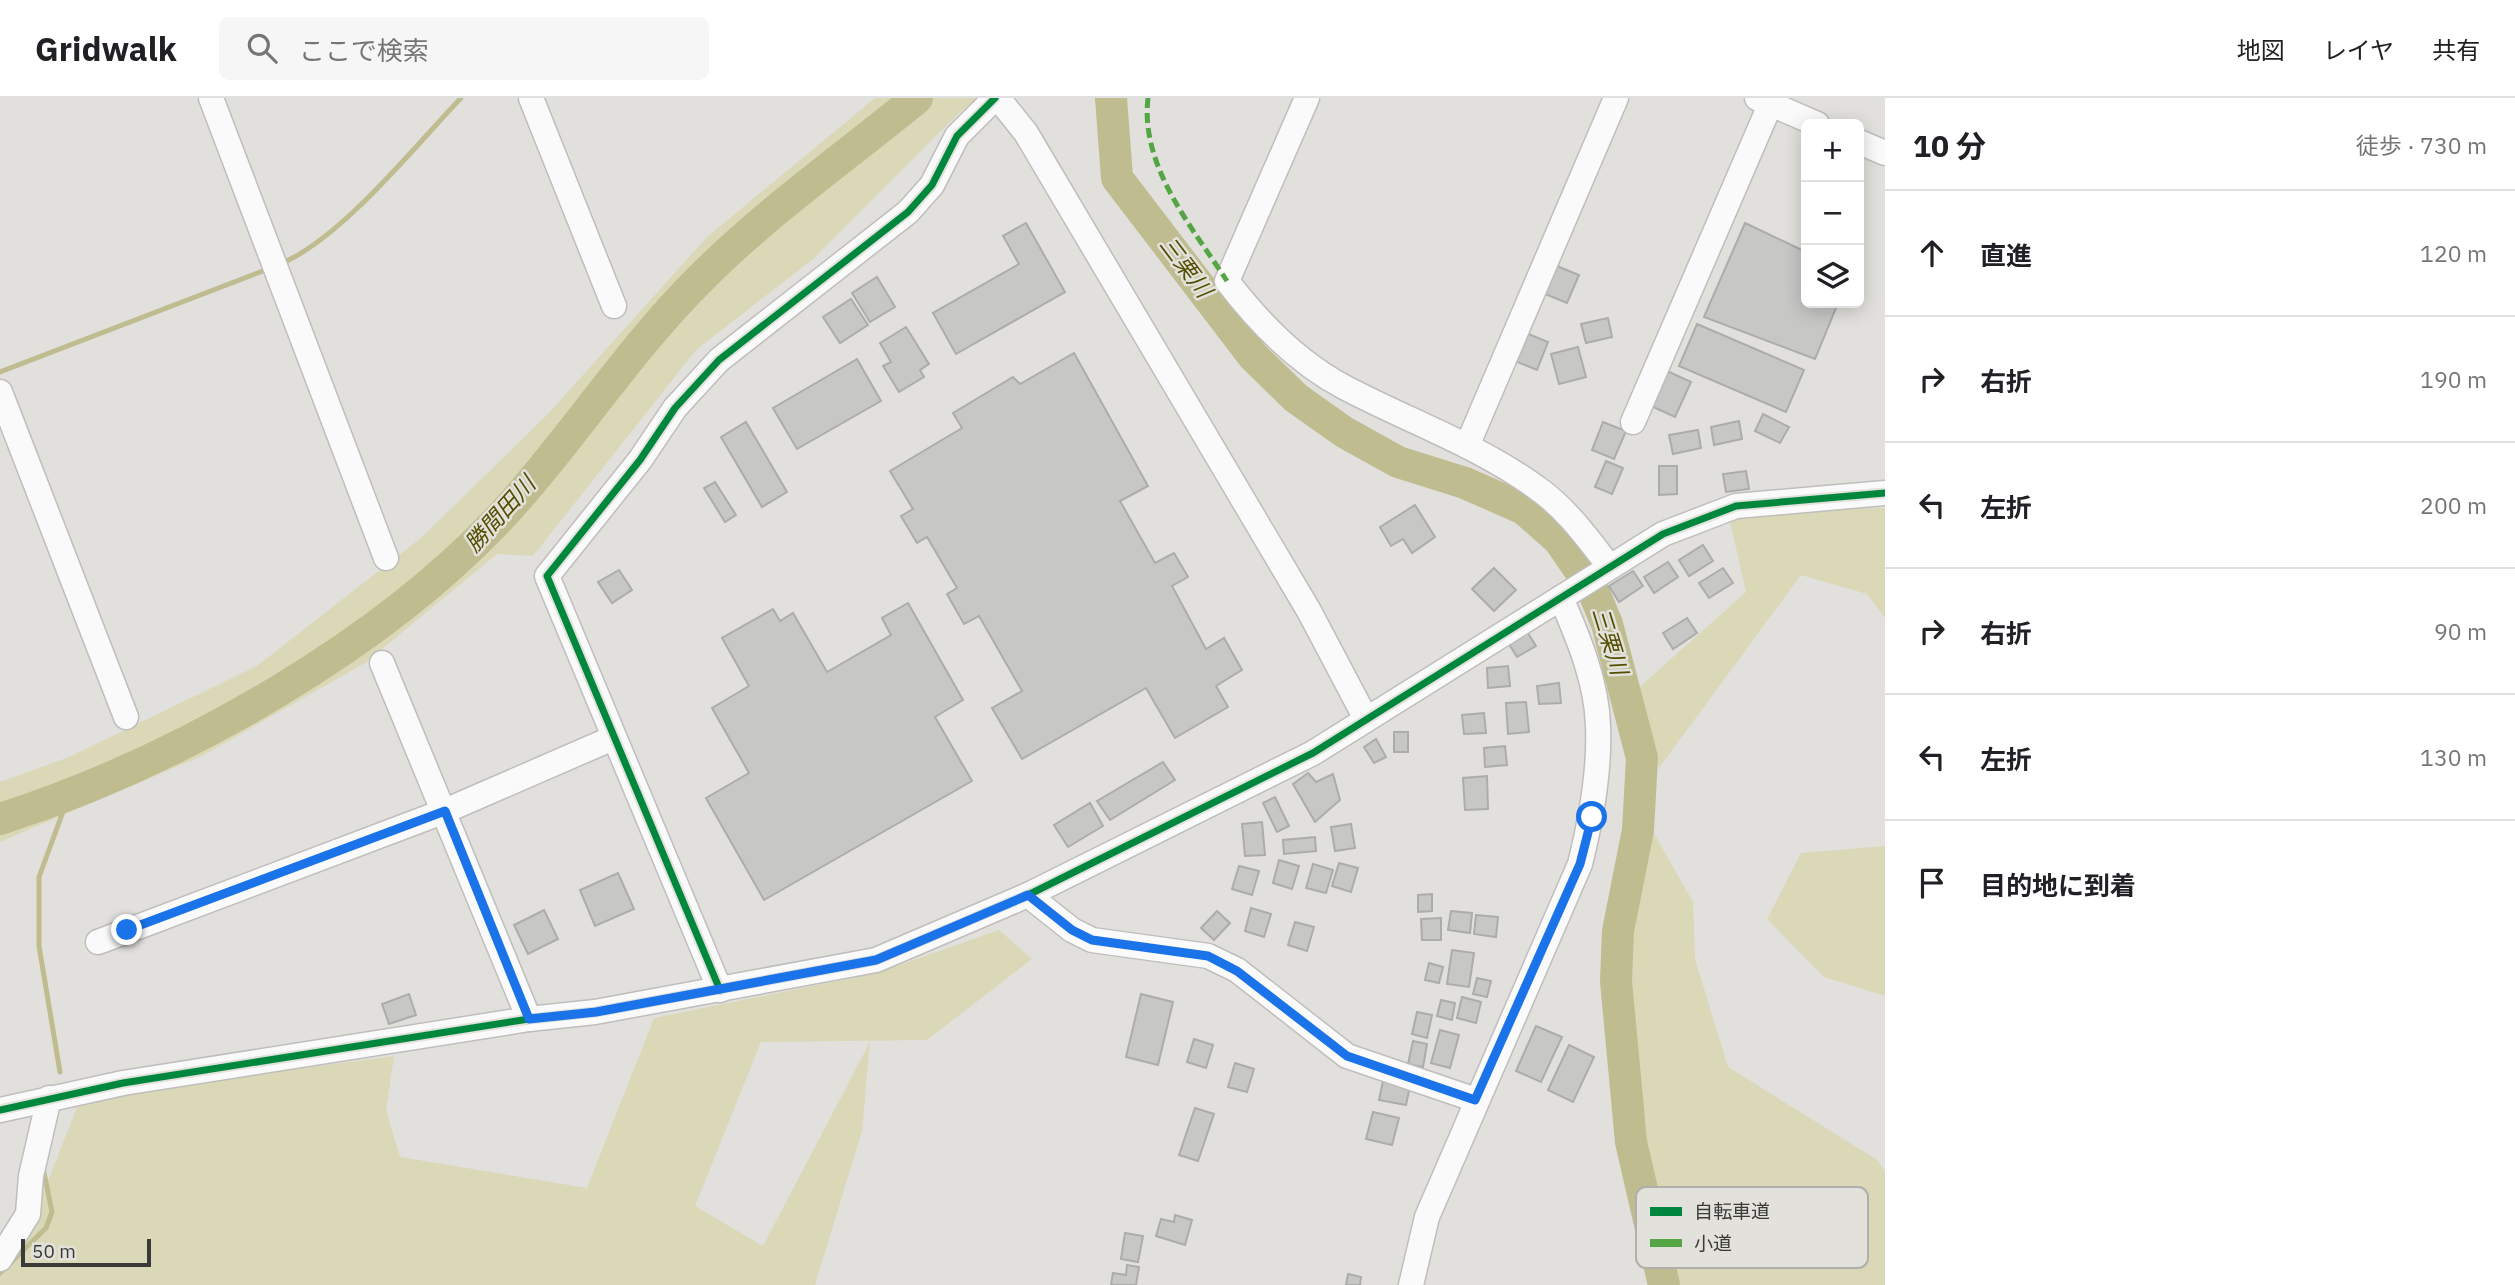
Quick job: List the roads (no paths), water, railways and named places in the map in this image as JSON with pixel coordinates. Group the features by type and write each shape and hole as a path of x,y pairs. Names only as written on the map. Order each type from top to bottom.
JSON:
{"street":[{"path":"211,98 386,558"},
{"path":"531,98 614,306"},
{"path":"720,990 612,738 547,576 640,460 675,408 719,359 908,212 932,185 957,136 996,98 1033,145 1309,611 1366,719"},
{"path":"1307,98 1227,281 1278,341 1342,386 1467,446 1539,489 1581,530 1609,566"},
{"path":"1467,446 1616,98"},
{"path":"1633,422 1763,101 1805,119"},
{"path":"1864,144 1885,153"},
{"path":"0,392 126,717"},
{"path":"0,1110 123,1083 529,1019 596,1012 876,960 1028,895 1313,753 1663,534 1736,506 1885,493"},
{"path":"1411,1285 1427,1217 1475,1100 1580,864 1592,817 1598,725 1582,645 1561,598"},
{"path":"382,663 529,1019"},
{"path":"98,942 445,811 612,738"},
{"path":"1028,895 1072,930 1092,940 1208,956 1237,971 1347,1056 1475,1100"},
{"path":"0,1259 28,1214 31,1176 49,1098"}],"waterway":[{"path":"280,264 303,252 352,213 461,98"},
{"name":"勝間田川","path":"0,819 68,795 209,730 278,691 345,648 408,602 465,552 516,500 653,330 702,277 780,207 917,98"},
{"name":"三栗川","path":"1111,98 1117,178 1253,356 1296,398 1344,432 1398,462 1465,483 1524,509 1559,540 1592,588 1607,624 1642,758 1638,830 1618,931 1616,981 1631,1142 1641,1187"},
{"path":"0,372 268,269"},
{"path":"60,1072 39,946 39,877 68,798"},
{"path":"0,1273 46,1228 52,1212 43,1168"},
{"name":"三栗川","path":"1660,1268 1664,1285"}]}
